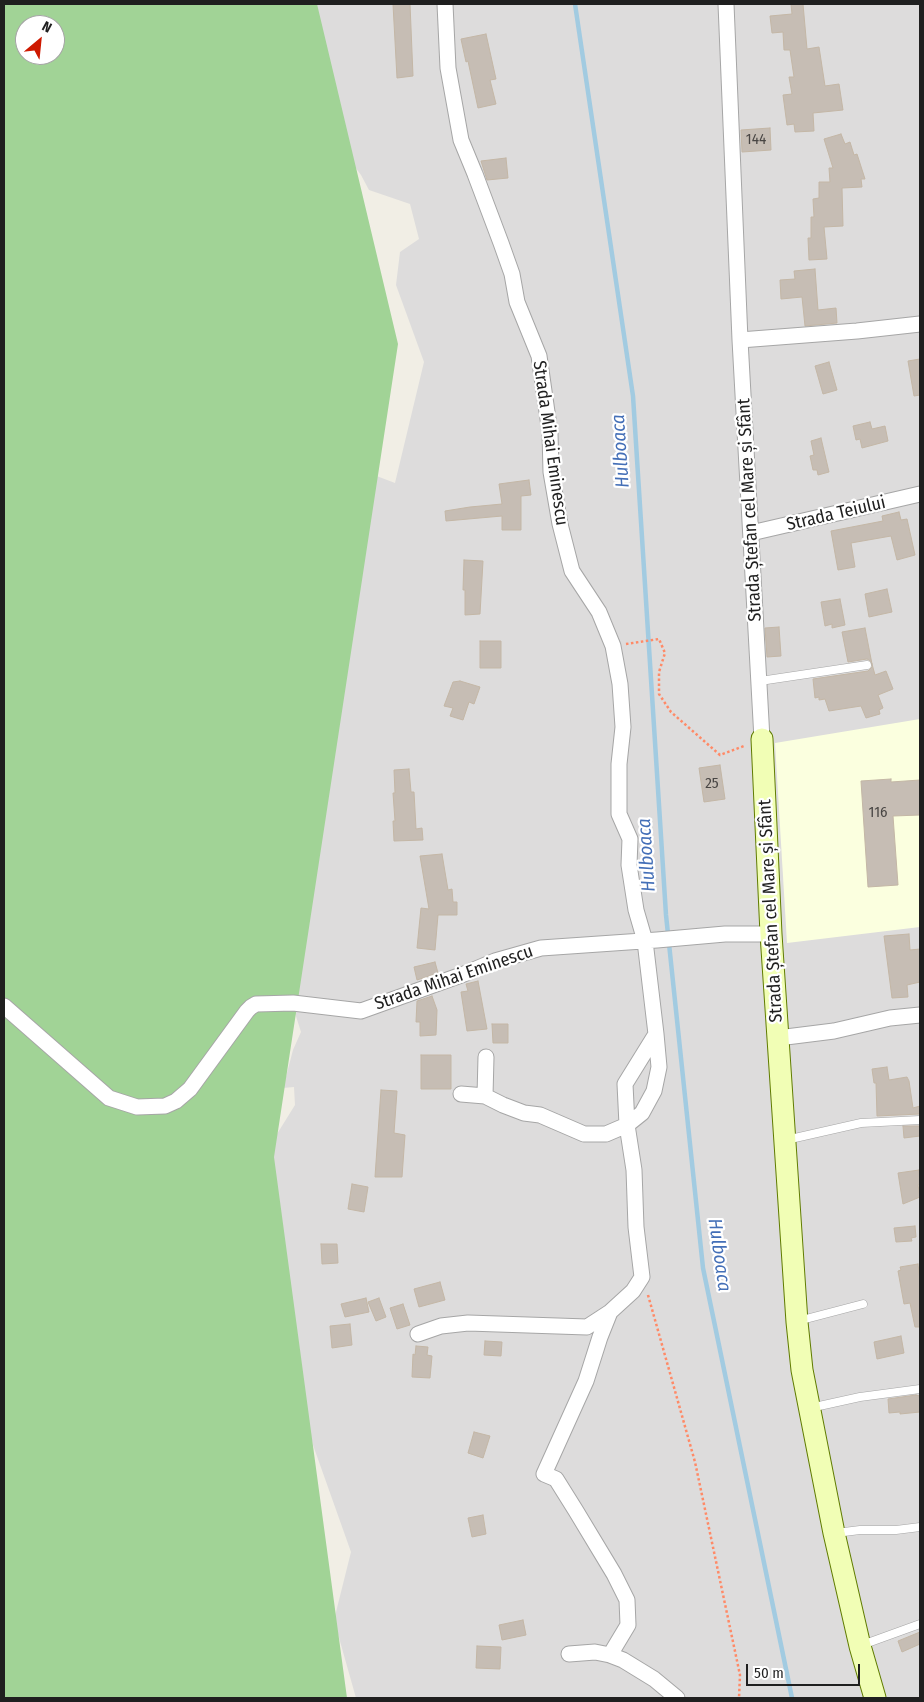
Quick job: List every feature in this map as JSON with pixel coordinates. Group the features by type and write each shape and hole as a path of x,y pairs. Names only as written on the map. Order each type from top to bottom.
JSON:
{"street":[{"name":"Strada Mihai Eminescu","path":"445,4 448,68 460,140 501,243 512,274 517,302 539,356 550,433 551,472 560,524 572,571 599,612 612,646 620,684 623,727 619,764 619,814 630,839 629,865 636,910 651,941 659,1067 654,1091 642,1113 627,1125 606,1134 584,1134 540,1116 524,1113 503,1105 485,1096 460,1094"},
{"name":"Strada Ștefan cel Mare și Sfânt","path":"726,4 740,340 760,681 771,934 796,1322 808,1409 834,1533 860,1646 875,1698"},
{"path":"740,340 920,324"},
{"name":"Strada Teiului","path":"751,533 920,494"},
{"name":"Strada Mihai Eminescu","path":"4,1006 109,1098 137,1107 165,1106 176,1101 190,1089 251,1006 256,1004 293,1003 361,1011 495,961 541,948 725,934 771,934"},
{"path":"778,1038 920,1014"},
{"path":"418,1334 441,1326 468,1323 588,1327 610,1312 633,1291 642,1277 636,1227 634,1170 627,1125 625,1084 656,1034"},
{"path":"485,1096 486,1057"},
{"path":"610,1312 586,1381 544,1474 556,1479 614,1574 627,1600 628,1626 610,1655"},
{"path":"568,1654 595,1652 623,1660 654,1678 677,1698"}],"lane":[{"path":"760,681 867,665"},
{"path":"784,1140 861,1123 920,1120"},
{"path":"796,1322 863,1304"},
{"path":"808,1409 860,1396 920,1389"},
{"path":"834,1533 920,1527"},
{"path":"860,1646 920,1624"}],"path":[{"path":"638,642 659,639 665,653 660,672 659,694 671,712 720,755 762,739"},
{"path":"642,1277 695,1462 740,1675 739,1698"}],"shaded area":[{"path":"233,4 920,4 920,1698 356,1698 334,1620 351,1552 313,1445 249,1179 295,1105 294,1087 283,1088 293,1050 301,1032 288,991 374,475 395,483 424,362 396,285 400,252 419,239 410,204 369,190 361,175"},
{"path":"920,719 920,927 787,943 775,743"}],"green space":[{"path":"4,4 317,4 398,344 274,1157 347,1698 4,1698"}],"building":[{"path":"393,4 410,4 413,76 397,78"},
{"path":"791,4 803,4 807,49 819,47 825,86 839,84 843,110 813,113 814,131 795,132 794,124 787,125 783,95 792,94 789,77 794,77 790,50 784,50 783,32 772,33 770,16 792,14"},
{"path":"486,34 496,79 490,80 496,104 478,108 468,61 466,62 461,39"},
{"path":"770,128 771,150 742,152 741,130"},
{"path":"841,134 845,144 850,142 854,155 857,154 865,179 861,179 862,187 842,188 843,226 824,227 827,259 809,260 808,238 811,238 811,217 814,217 813,199 819,198 819,182 830,182 829,168 833,168 824,139"},
{"path":"506,158 508,178 487,180 481,161"},
{"path":"815,269 818,310 836,308 837,323 805,326 802,297 781,299 780,280 795,279 794,271"},
{"path":"920,359 920,395 914,396 908,361"},
{"path":"829,362 837,390 823,394 815,366"},
{"path":"870,422 872,429 885,426 888,441 862,448 860,439 856,440 853,426"},
{"path":"821,438 829,472 818,475 817,470 813,470 810,456 814,455 811,441"},
{"path":"529,480 531,495 521,496 521,530 502,530 502,516 446,521 445,511 502,504 499,484"},
{"path":"899,512 901,520 907,519 915,555 897,560 891,536 851,543 855,567 838,570 831,531 883,521 882,516"},
{"path":"464,560 483,561 480,614 465,615 465,590 463,590"},
{"path":"887,589 892,612 869,617 865,594"},
{"path":"840,599 845,625 832,628 832,624 825,626 821,602"},
{"path":"779,627 781,656 767,657 765,628"},
{"path":"865,628 872,664 867,659 848,662 842,632"},
{"path":"480,641 501,641 501,668 480,668"},
{"path":"872,664 875,675 886,671 893,689 878,695 883,708 879,710 880,714 866,718 861,706 829,711 825,699 819,700 819,697 815,698 813,679 868,671"},
{"path":"460,681 480,687 474,704 469,702 463,720 450,716 453,708 444,706 453,682"},
{"path":"720,765 725,799 704,802 699,768"},
{"path":"409,769 411,792 414,792 416,829 422,828 423,840 394,841 394,770"},
{"path":"891,779 891,782 920,780 920,815 893,816 898,885 868,887 861,781"},
{"path":"442,854 448,890 452,889 453,902 457,902 457,915 438,915 435,950 417,948 421,908 429,909 420,856"},
{"path":"909,934 910,950 920,949 920,982 907,985 908,997 892,998 884,936"},
{"path":"435,962 438,973 417,980 414,967"},
{"path":"478,981 487,1029 467,1031 461,992 468,991 466,984"},
{"path":"432,996 437,1010 436,1035 420,1036 420,1022 416,1022 417,1001"},
{"path":"492,1024 508,1024 508,1043 493,1043"},
{"path":"421,1055 451,1055 451,1089 421,1089"},
{"path":"887,1067 889,1080 907,1077 913,1108 920,1106 920,1114 877,1116 876,1083 874,1083 872,1069"},
{"path":"381,1090 397,1091 394,1133 405,1135 402,1177 375,1177"},
{"path":"903,1126 920,1126 920,1136 904,1138"},
{"path":"919,1170 920,1184 918,1185 920,1197 903,1204 898,1173"},
{"path":"352,1184 368,1187 364,1212 348,1209"},
{"path":"915,1226 916,1237 911,1238 912,1241 896,1242 894,1228"},
{"path":"321,1244 337,1244 338,1263 322,1264"},
{"path":"918,1264 920,1327 915,1327 910,1303 904,1304 898,1271 901,1270 900,1267"},
{"path":"440,1282 445,1300 419,1307 414,1289"},
{"path":"366,1298 369,1312 345,1317 341,1304"},
{"path":"379,1298 386,1317 376,1321 368,1302"},
{"path":"403,1304 410,1325 397,1329 390,1308"},
{"path":"350,1324 352,1345 332,1348 330,1326"},
{"path":"901,1336 904,1353 877,1359 874,1342"},
{"path":"485,1341 502,1342 501,1356 484,1355"},
{"path":"416,1346 428,1347 427,1355 432,1356 430,1378 412,1377 413,1354 415,1355"},
{"path":"920,1396 920,1412 889,1413 888,1399"},
{"path":"474,1432 490,1436 483,1458 468,1453"},
{"path":"483,1515 486,1534 472,1537 468,1518"},
{"path":"523,1620 526,1635 502,1640 499,1625"},
{"path":"920,1632 920,1644 902,1652 898,1641"},
{"path":"477,1646 501,1647 500,1669 476,1668"}],"waterway":[{"name":"Hulboaca","path":"575,4 633,396 666,915 703,1268 792,1698"}]}
